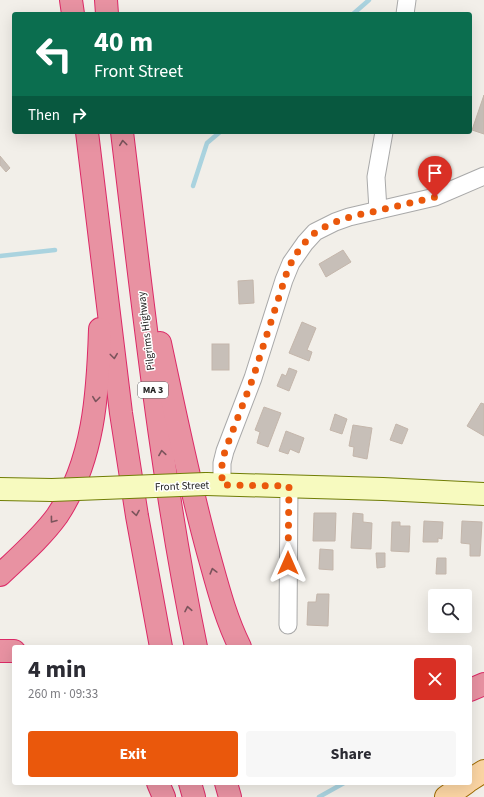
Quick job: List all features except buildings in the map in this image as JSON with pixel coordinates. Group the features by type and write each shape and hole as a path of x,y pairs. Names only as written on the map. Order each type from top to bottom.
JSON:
{"highway":[{"path":"71,0 73,12"},
{"path":"106,0 107,12"},
{"path":"87,134 131,478 161,645"},
{"name":"Pilgrims Highway","path":"122,134 159,432 180,566 196,645"},
{"path":"127,175 146,276 190,481 222,600 231,628 239,645"},
{"path":"0,575 30,547 57,515 76,480 91,434 97,395 100,325 97,231 93,178"},
{"path":"0,651 12,651"},
{"path":"472,689 484,684"},
{"path":"159,785 164,797"},
{"path":"191,785 194,797"}],"main road":[{"path":"472,779 484,771"},
{"path":"446,797 463,785"}],"street":[{"path":"405,12 407,0"},
{"path":"378,210 376,177 384,134"},
{"path":"214,484 253,378 282,285 291,263 300,249 316,232 335,222 349,217 435,197 484,176"},
{"name":"Front Street","path":"0,489 52,490 214,484 484,494"},
{"path":"288,625 289,486"}],"waterway":[{"path":"355,12 369,0"},
{"path":"193,186 207,143 218,134"},
{"path":"0,256 55,250"},
{"path":"319,797 340,785"}],"route":[{"path":"288,563 289,486 222,485 222,463 225,451 253,378 287,272 295,255 305,243 316,232 325,227 349,217 435,197"}]}
